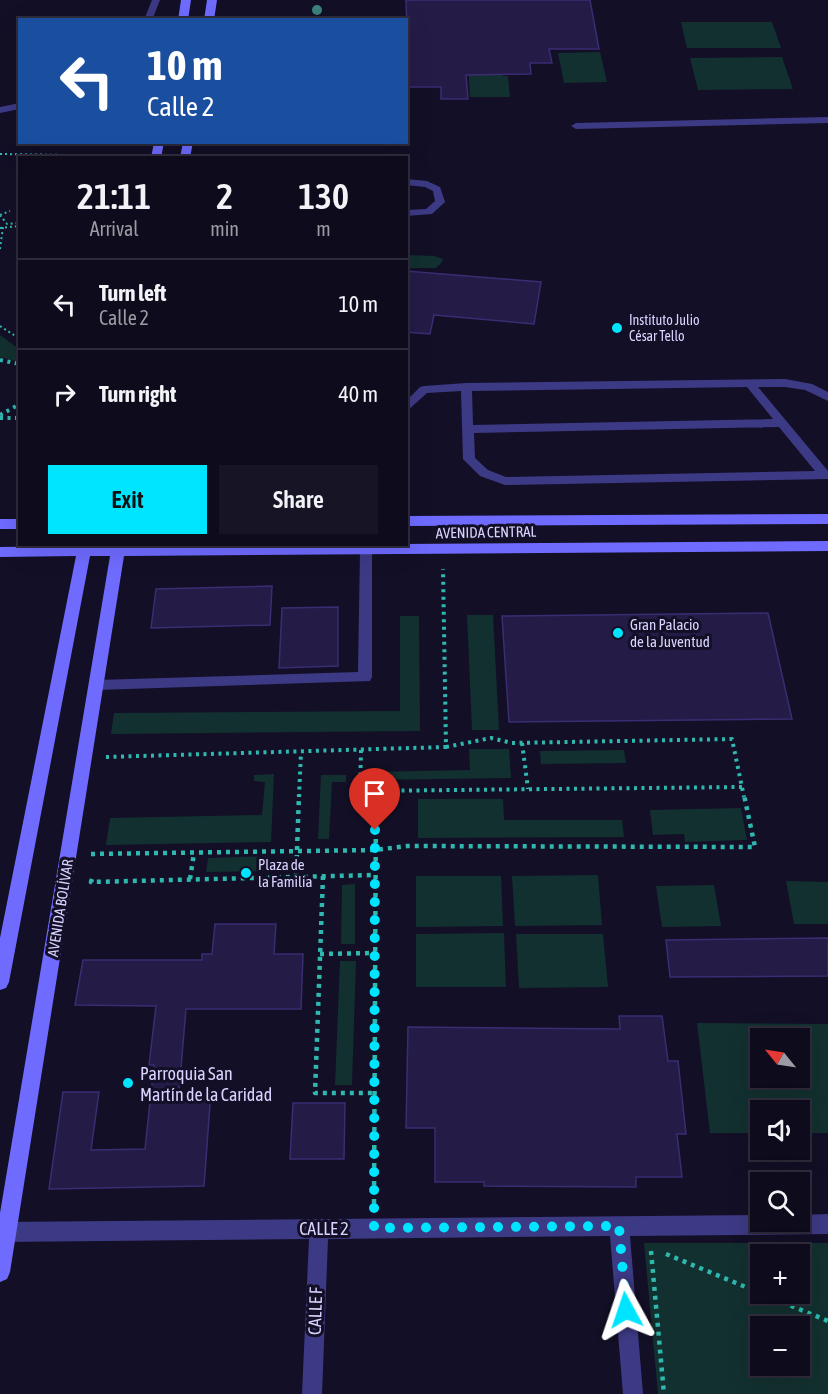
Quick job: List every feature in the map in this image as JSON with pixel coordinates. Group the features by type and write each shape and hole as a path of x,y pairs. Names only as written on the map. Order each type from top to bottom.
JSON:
{"street":[{"path":"183,18 186,0"},
{"path":"208,18 212,0"},
{"name":"AVENIDA CENTRAL","path":"408,521 828,519"},
{"path":"0,524 18,524"},
{"name":"AVENIDA CENTRAL","path":"0,552 84,548 366,550 828,546"},
{"path":"0,982 4,941 84,548"},
{"name":"AVENIDA BOLÍVAR","path":"0,1272 4,1232 119,548"},
{"name":"CALLE 2","path":"4,1232 828,1224"},
{"path":"619,1226 633,1394"},
{"name":"CALLE F","path":"312,1394 319,1228"}],"lane":[{"path":"149,18 156,0"},
{"path":"0,110 18,106"},
{"path":"576,126 828,120"},
{"path":"408,182 427,184 437,189 440,202 429,212 408,213"},
{"path":"750,384 827,475"},
{"path":"408,406 424,390 466,387 798,384 828,397"},
{"path":"466,387 470,459 484,473 505,481 827,475"},
{"path":"468,429 783,423"},
{"path":"97,685 365,677 366,550"}],"path":[{"path":"0,154 104,156"},
{"path":"10,211 0,215 7,224 18,224"},
{"path":"0,249 2,227 18,224"},
{"path":"0,326 18,338"},
{"path":"0,360 18,364"},
{"path":"0,417 18,405"},
{"path":"0,417 18,418"},
{"path":"442,549 446,747"},
{"path":"69,854 375,850 407,846 755,847 732,740 512,743 491,738 446,747 85,758"},
{"path":"522,743 528,789"},
{"path":"361,750 360,791 742,787"},
{"path":"296,877 301,752"},
{"path":"374,1228 376,791"},
{"path":"190,879 194,853"},
{"path":"91,882 375,875"},
{"path":"323,876 315,1093 375,1093"},
{"path":"320,954 375,953"},
{"path":"650,1248 674,1248"},
{"path":"650,1248 828,1321"},
{"path":"650,1248 664,1394"}],"green space":[{"path":"681,22 772,22 781,48 687,48"},
{"path":"600,52 607,82 564,83 558,53"},
{"path":"782,57 793,89 698,90 690,58"},
{"path":"468,66 502,66 503,76 508,76 510,97 470,97"},
{"path":"408,255 434,256 443,259 436,268 408,268"},
{"path":"0,335 18,348 18,362 0,357"},
{"path":"467,615 493,615 499,730 472,730"},
{"path":"400,616 419,616 420,731 111,734 114,713 400,711"},
{"path":"469,749 509,749 511,778 369,780 369,772 470,770"},
{"path":"624,750 626,763 541,764 540,751"},
{"path":"274,774 271,842 106,845 110,818 262,815 265,782 254,781 254,775"},
{"path":"321,775 346,775 346,782 332,782 329,839 318,839"},
{"path":"418,799 503,799 504,820 622,820 624,837 418,838"},
{"path":"741,808 747,840 685,842 684,834 653,835 650,810"},
{"path":"269,856 269,871 206,872 208,858"},
{"path":"598,875 602,925 515,926 512,876"},
{"path":"416,876 501,876 503,926 416,927"},
{"path":"786,881 828,882 828,924 794,924"},
{"path":"355,884 355,944 341,944 342,885"},
{"path":"714,885 721,926 662,927 656,886"},
{"path":"504,933 506,987 416,987 416,934"},
{"path":"516,934 603,934 608,987 519,988"},
{"path":"340,961 356,961 352,1085 335,1085"},
{"path":"697,1023 828,1024 828,1133 810,1133 810,1100 750,1100 750,1133 710,1133"},
{"path":"644,1243 828,1243 828,1394 658,1394"}],"building":[{"path":"406,0 590,0 599,49 549,49 552,63 530,63 531,74 466,75 468,99 441,99 441,87 409,87"},
{"path":"408,271 541,282 534,324 434,315 430,334 408,332"},
{"path":"272,586 270,625 151,628 156,589"},
{"path":"338,607 338,666 279,668 282,608"},
{"path":"768,613 792,719 509,722 502,616"},
{"path":"215,924 276,924 274,954 303,954 301,1009 186,1009 179,1091 211,1091 204,1186 49,1189 63,1092 99,1092 91,1150 145,1149 154,1065 149,1065 156,1006 75,1005 83,960 202,960 202,954 212,954"},
{"path":"828,938 828,976 670,977 666,940"},
{"path":"619,1016 662,1016 668,1061 678,1061 686,1134 677,1134 682,1177 636,1177 636,1187 484,1186 484,1182 435,1182 435,1128 406,1128 408,1027 620,1029"},
{"path":"293,1103 345,1103 344,1159 290,1159"}],"place":[{"name":"Instituto Julio César Tello","path":"617,328"},
{"name":"Gran Palacio de la Juventud","path":"618,633"},
{"name":"Plaza de la Familia","path":"246,873"},
{"name":"Parroquia San Martín de la Caridad","path":"128,1083"}],"route":[{"path":"375,830 374,1228 619,1226 626,1310"}]}
